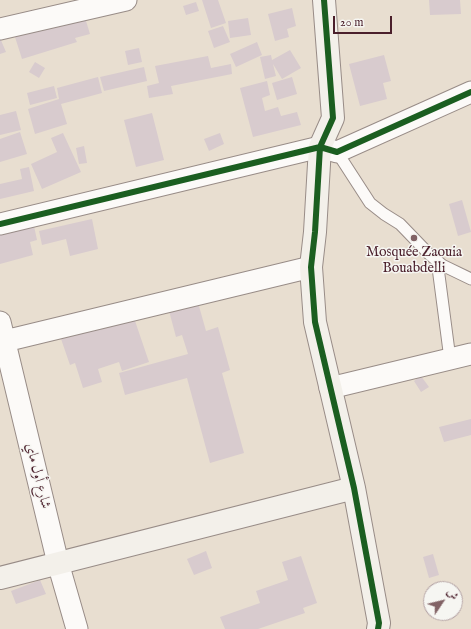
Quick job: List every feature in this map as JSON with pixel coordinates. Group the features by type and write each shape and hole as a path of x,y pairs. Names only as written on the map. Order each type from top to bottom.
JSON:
{"street":[{"path":"324,0 332,118 311,267 315,322 354,488 379,623 378,629"},
{"path":"0,29 115,1"},
{"path":"0,224 328,150 471,92"},
{"path":"2,332 311,267"},
{"name":"شارع أول ماي","path":"2,332 58,563 77,629"},
{"path":"330,388 471,354"},
{"path":"0,578 354,488"}],"lane":[{"path":"328,150 370,203 400,224 442,265 471,279"},
{"path":"436,260 450,359"}],"building":[{"path":"202,0 218,0 226,23 211,28"},
{"path":"429,0 460,0 461,14 430,15"},
{"path":"196,2 199,11 186,15 183,6"},
{"path":"292,8 296,26 287,29 289,37 275,41 268,14"},
{"path":"83,11 90,34 75,38 77,42 22,59 15,37 68,21"},
{"path":"248,18 251,35 230,38 228,21"},
{"path":"223,26 230,42 214,48 208,31"},
{"path":"0,38 6,52 0,54"},
{"path":"257,42 262,55 236,67 230,54"},
{"path":"139,48 142,62 128,65 125,51"},
{"path":"290,50 301,68 282,79 273,64 276,76 265,79 260,57 271,55 272,60"},
{"path":"384,55 391,81 383,83 387,99 360,106 349,64"},
{"path":"208,56 211,68 231,64 232,74 171,86 173,94 149,98 147,86 159,83 155,66"},
{"path":"35,62 45,68 39,78 29,72"},
{"path":"144,67 147,81 104,91 100,77"},
{"path":"98,77 102,93 61,104 67,124 35,134 28,109 59,99 57,88"},
{"path":"292,77 297,94 277,100 272,83"},
{"path":"267,81 270,95 262,98 265,111 278,107 281,116 297,112 301,125 253,137 240,88"},
{"path":"54,86 57,98 30,105 27,93"},
{"path":"16,111 21,130 0,135 0,115"},
{"path":"152,113 164,160 136,167 124,120"},
{"path":"20,132 27,154 0,162 0,139"},
{"path":"63,133 81,172 42,189 31,164 57,152 51,138"},
{"path":"220,133 224,144 209,151 204,139"},
{"path":"84,146 87,163 79,164 76,148"},
{"path":"29,167 34,191 0,199 0,184 22,179 20,169"},
{"path":"462,200 471,232 458,236 449,204"},
{"path":"92,219 98,249 70,256 66,239 42,245 39,231"},
{"path":"34,226 37,240 30,242 33,255 0,264 0,235"},
{"path":"197,299 206,331 218,327 230,370 222,373 244,453 210,463 187,378 125,395 119,373 188,354 182,335 176,337 168,307"},
{"path":"133,315 149,362 122,371 119,362 98,369 102,382 83,388 75,363 70,365 60,336"},
{"path":"421,376 429,387 421,392 414,381"},
{"path":"471,419 471,435 444,442 439,427"},
{"path":"206,551 212,568 194,575 187,559"},
{"path":"433,554 439,575 429,578 423,557"},
{"path":"301,556 317,603 303,608 305,613 258,629 225,629 220,617 260,603 256,591 288,580 282,562"},
{"path":"40,580 46,594 16,604 11,591"}],"cycle path":[{"path":"324,0 333,118 320,147 315,232 311,267 315,322 354,488 379,623 378,629"},
{"path":"0,224 320,147 337,152 471,92"}],"place":[{"name":"Mosquée Zaouia Bouabdelli","path":"414,238"}]}
